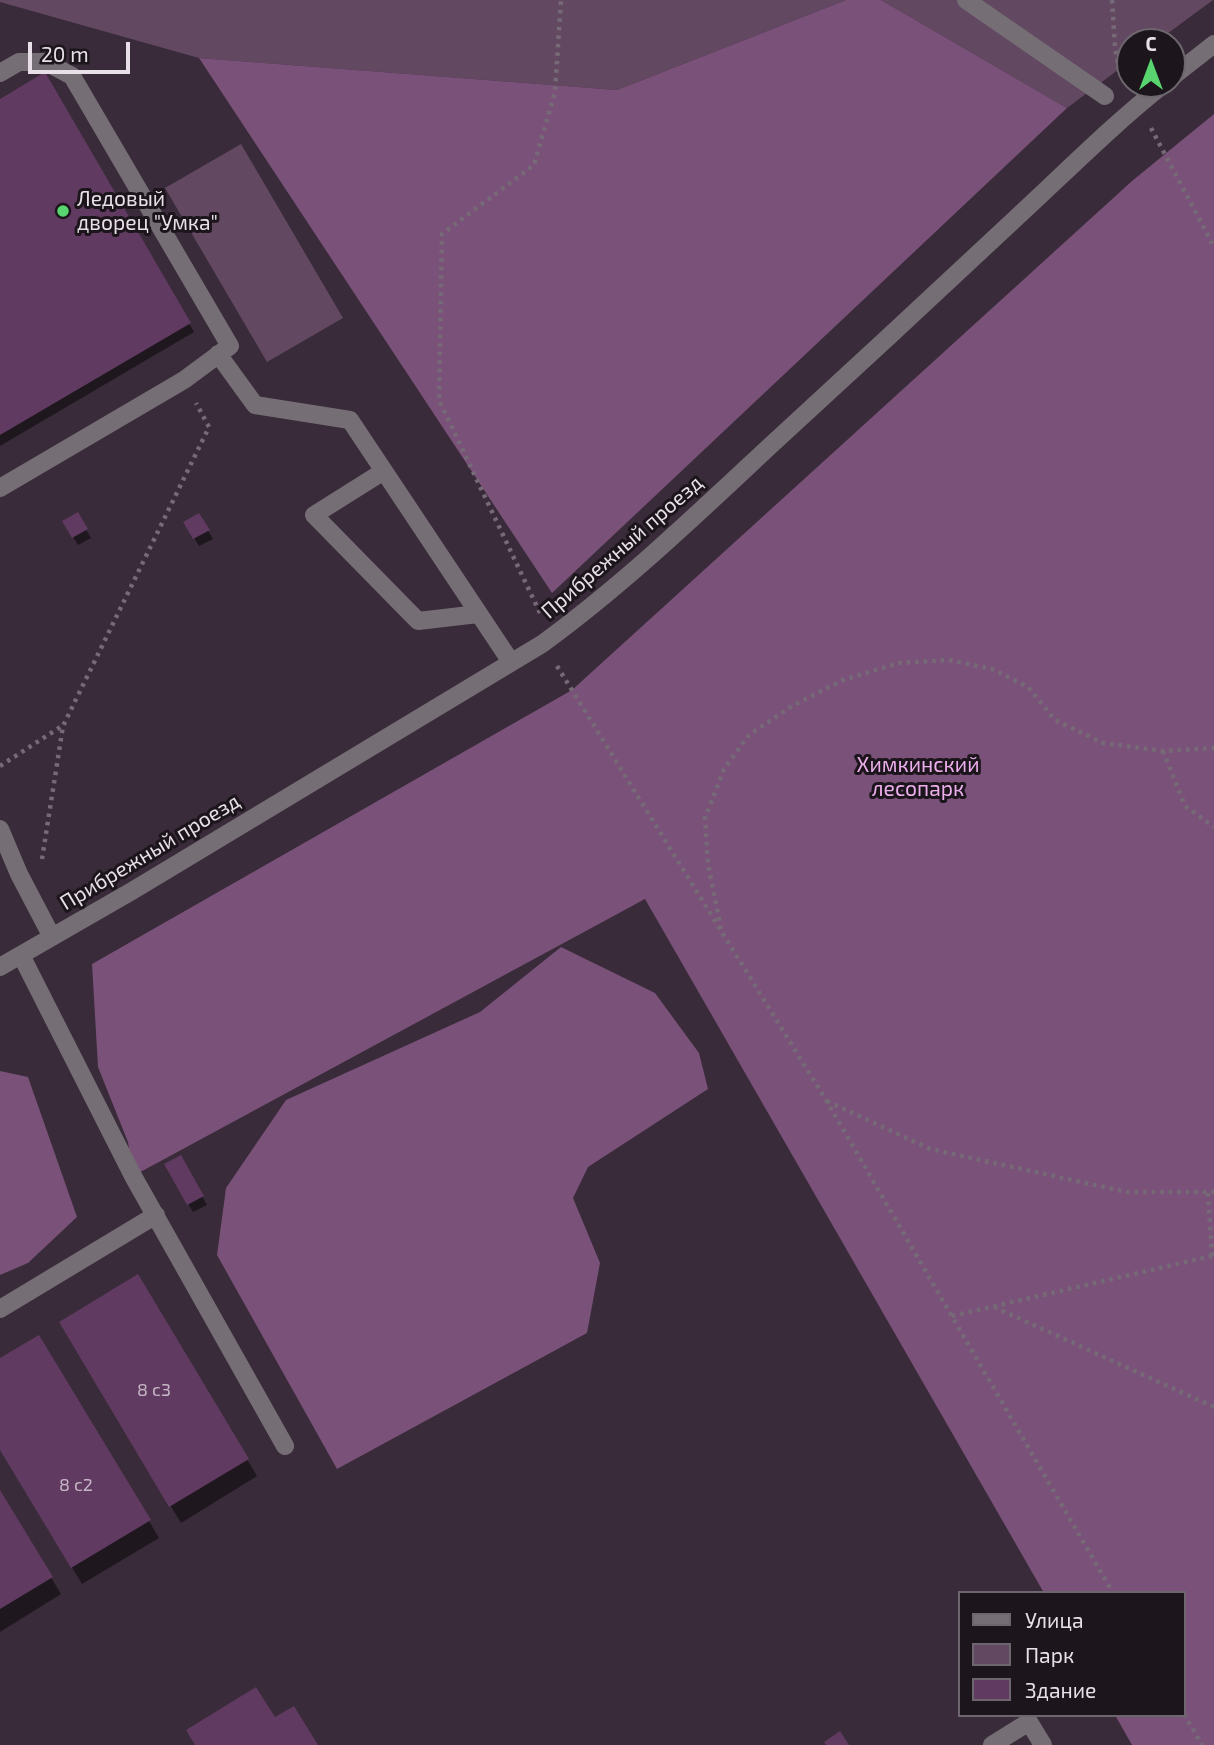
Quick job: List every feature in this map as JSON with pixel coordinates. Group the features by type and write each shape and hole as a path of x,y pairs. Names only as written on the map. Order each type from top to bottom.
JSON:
{"street":[{"path":"966,0 1105,96"},
{"path":"1186,66 1214,44"},
{"path":"0,73 19,62 46,62 72,76 230,346 184,380 0,488"},
{"name":"Прибрежный проезд","path":"0,967 132,891 542,644 570,624 658,549 1074,162 1146,98"},
{"path":"218,354 256,405 350,420 511,662"},
{"path":"384,471 314,515 418,621 478,614"},
{"path":"0,829 19,874 52,937"},
{"path":"20,955 133,1176 285,1446"},
{"path":"0,1309 156,1215"},
{"path":"992,1745 1029,1722 1043,1745"}],"path":[{"path":"541,614 439,400 442,234 534,165 555,92 561,0"},
{"path":"1112,0 1116,53"},
{"path":"1149,125 1214,247"},
{"path":"36,905 63,726 209,427 184,380"},
{"path":"566,660 556,667 826,1100 1112,1591"},
{"path":"722,933 708,864 705,818 724,769 748,735 792,706 843,680 899,663 949,660 992,669 1028,687 1055,720 1103,743 1163,751 1214,748"},
{"path":"0,766 63,726"},
{"path":"1163,751 1185,806 1214,827"},
{"path":"826,1100 930,1149 1126,1192 1211,1193 1213,1258 952,1316"},
{"path":"994,1306 1214,1407"},
{"path":"1186,1717 1202,1745"}],"green space":[{"path":"0,0 846,0 617,90 199,58"},
{"path":"846,0 881,0 1067,108 552,593 199,58 617,90"},
{"path":"881,0 1213,0 1175,28 1116,28 1116,71 1067,108"},
{"name":"Химкинский лесопарк","path":"1214,114 1214,1745 1132,1745 1116,1717 1186,1717 1186,1591 1043,1591 645,899 133,1176 128,1142 98,1067 92,964 572,690 1132,181"},
{"path":"241,144 343,318 267,362 165,188"},
{"path":"561,947 655,993 699,1053 708,1089 588,1167 573,1198 600,1263 587,1333 337,1469 217,1255 226,1188 286,1100 480,1012"},
{"path":"0,1071 28,1077 77,1217 28,1263 0,1275"}],"building":[{"name":"Ледовый дворец \"Умка\"","path":"45,72 191,323 0,435 0,99"},
{"path":"78,512 88,529 72,538 62,521"},
{"path":"199,513 210,530 193,539 183,522"},
{"path":"181,1155 204,1196 187,1205 164,1164"},
{"path":"138,1274 249,1459 169,1507 59,1322"},
{"path":"39,1335 151,1520 71,1568 0,1450 0,1358"},
{"path":"0,1490 53,1577 0,1609"},
{"path":"256,1687 275,1717 294,1706 318,1745 195,1745 186,1730"},
{"path":"840,1731 849,1745 826,1745 824,1742"}],"place":[{"name":"Ледовый дворец \"Умка\"","path":"63,211"}]}
